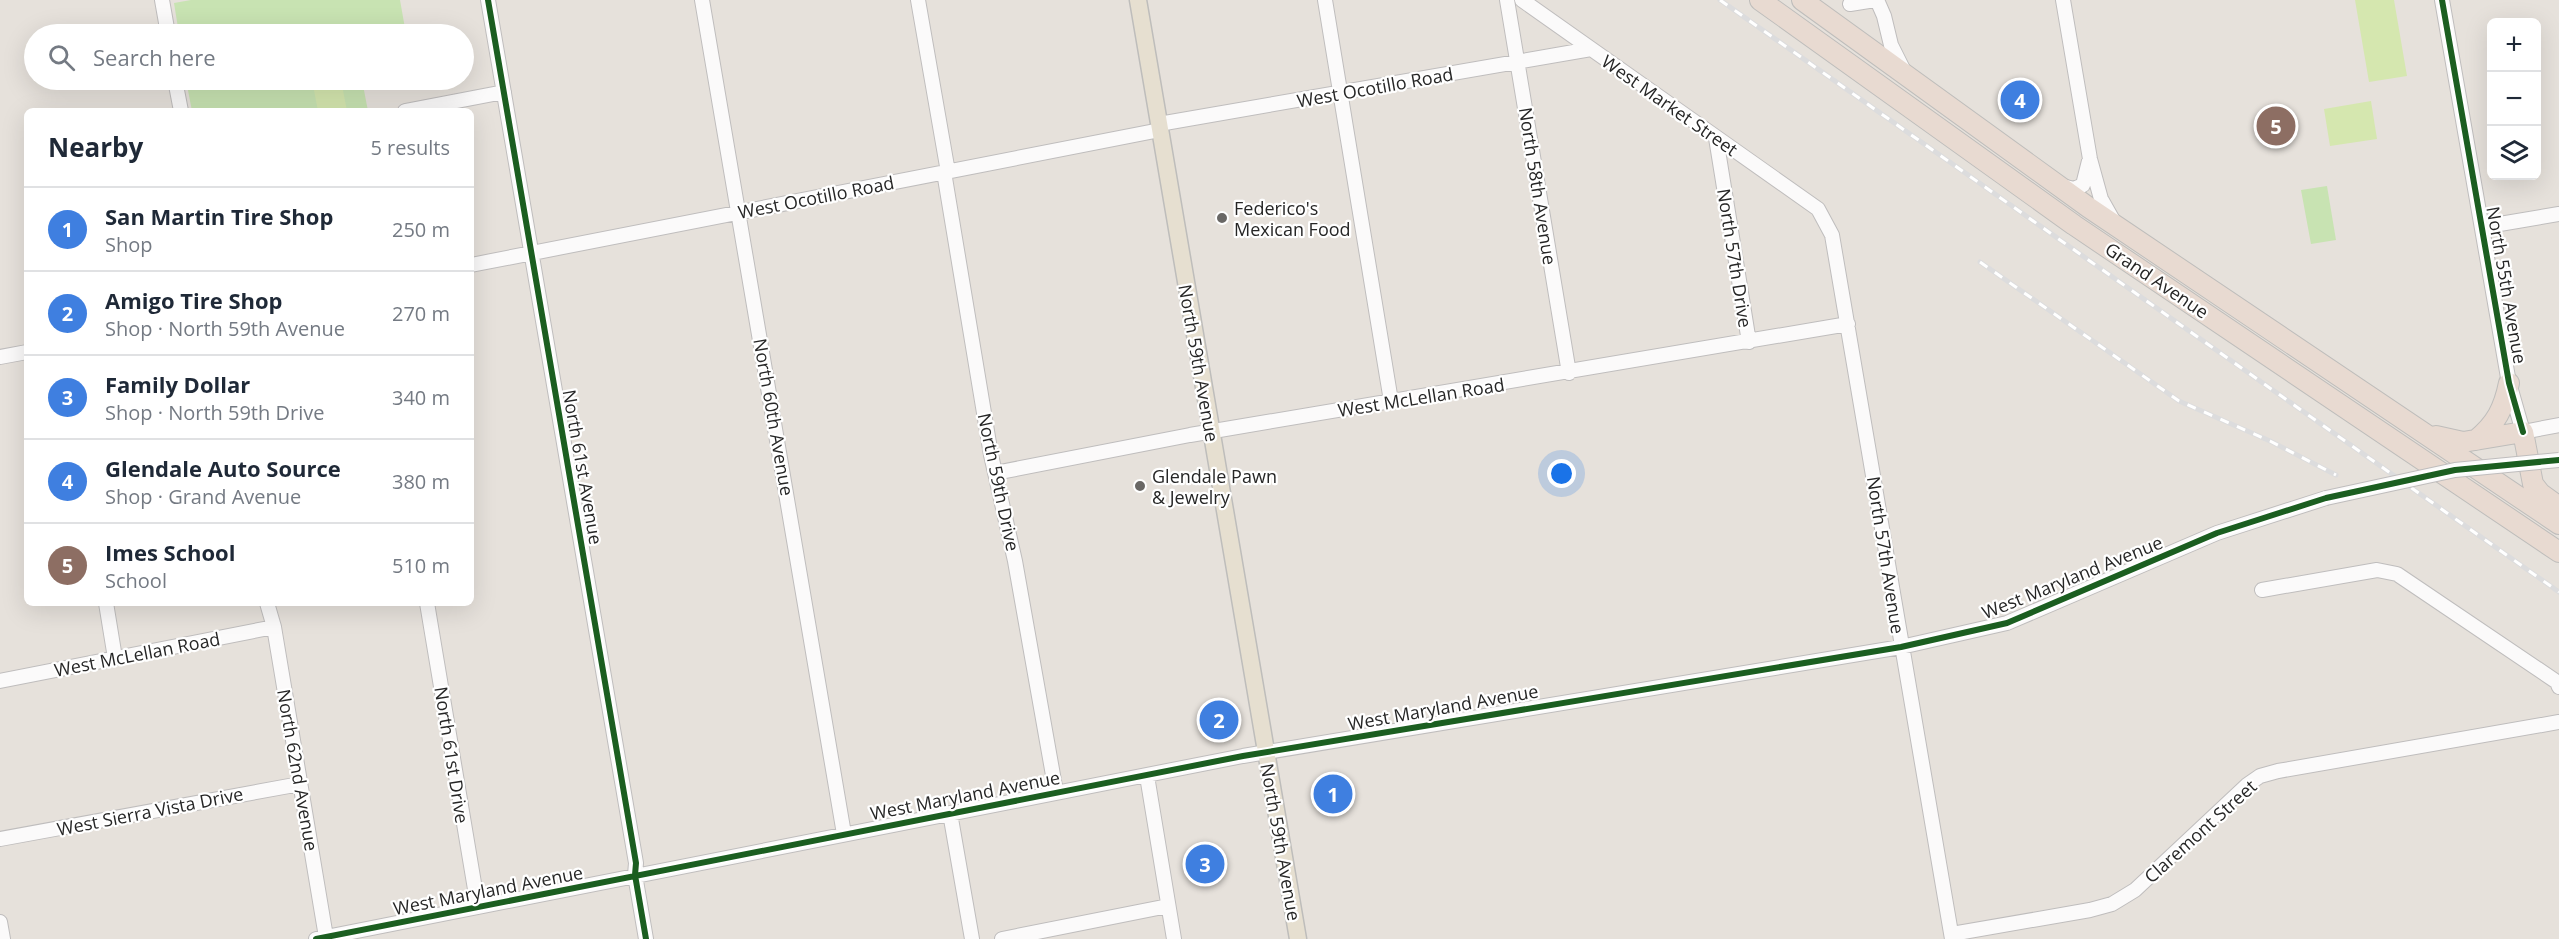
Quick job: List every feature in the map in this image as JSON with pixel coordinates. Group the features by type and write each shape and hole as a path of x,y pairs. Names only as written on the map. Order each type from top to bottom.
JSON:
{"highway":[{"name":"Grand Avenue","path":"1760,0 2074,225 2559,552"},
{"name":"Grand Avenue","path":"1802,0 2056,184 2559,524"},
{"path":"2476,440 2499,416 2509,383"},
{"path":"2416,428 2450,440 2476,440 2523,432 2533,484 2540,493 2559,507"}],"main road":[{"name":"North 59th Avenue","path":"1138,0 1298,939"}],"street":[{"path":"162,0 166,24"},
{"name":"North 61st Avenue","path":"488,0 634,852 646,939"},
{"name":"North 60th Avenue","path":"702,0 844,834"},
{"name":"North 59th Drive","path":"918,0 995,473 1015,561 1056,792"},
{"path":"1325,0 1391,401"},
{"name":"North 58th Avenue","path":"1507,0 1569,373"},
{"name":"West Market Street","path":"1522,0 1818,209"},
{"path":"1850,4 1876,0 1884,16 1891,45 1906,76"},
{"path":"2063,0 2090,159 2101,199 2116,225"},
{"name":"North 55th Avenue","path":"2442,0 2509,383 2523,432"},
{"name":"West Ocotillo Road","path":"474,264 946,172 1160,127 1591,49"},
{"path":"177,90 180,108"},
{"path":"421,108 504,92"},
{"name":"North 57th Drive","path":"1716,138 1749,342"},
{"path":"2056,184 2074,189 2083,185 2090,159"},
{"name":"North 57th Avenue","path":"1818,209 1832,235 1952,937"},
{"path":"2482,227 2559,214"},
{"name":"West McLellan Road","path":"995,473 1211,432 1848,324"},
{"path":"0,357 24,353"},
{"path":"2523,432 2559,425"},
{"name":"West Maryland Avenue","path":"321,938 1265,752 1901,647 2007,623 2224,530 2326,498 2455,470 2559,460"},
{"path":"2262,590 2378,570 2388,571 2397,574 2557,682 2559,687"},
{"path":"106,606 115,658"},
{"name":"North 62nd Avenue","path":"268,606 274,627 300,784 321,938"},
{"name":"North 61st Drive","path":"428,606 478,907"},
{"name":"West McLellan Road","path":"0,681 274,627"},
{"name":"Claremont Street","path":"1952,937 2112,904 2135,890 2247,785 2260,776 2559,722"},
{"path":"1147,776 1174,939"},
{"name":"West Sierra Vista Drive","path":"0,839 300,784"},
{"path":"950,813 972,939"},
{"path":"1002,939 1168,906"},
{"path":"0,922 3,939"}],"green space":[{"path":"191,0 400,0 404,24 177,24 174,3"},
{"path":"2355,0 2394,0 2407,76 2369,82"},
{"path":"188,90 364,90 367,108 191,108"},
{"path":"314,90 343,90 346,108 317,108"},
{"path":"2371,101 2377,139 2330,146 2324,109"},
{"path":"2327,186 2336,240 2311,244 2301,190"}],"railway":[{"path":"1720,0 2559,592"},
{"path":"1980,262 2179,401 2270,441 2336,475"}],"cycle path":[{"path":"488,0 636,863 635,875 646,939"},
{"path":"2442,0 2509,383 2523,432"},
{"path":"316,939 1243,756 1901,647 2007,623 2217,533 2326,498 2455,470 2559,460"}],"place":[{"name":"Glendale Auto Source","path":"2020,100"},
{"name":"Imes School","path":"2276,126"},
{"name":"Federico's Mexican Food","path":"1222,218"},
{"name":"Glendale Pawn & Jewelry","path":"1140,486"},
{"name":"Amigo Tire Shop","path":"1219,720"},
{"name":"San Martin Tire Shop","path":"1333,794"},
{"name":"Family Dollar","path":"1205,864"}]}
